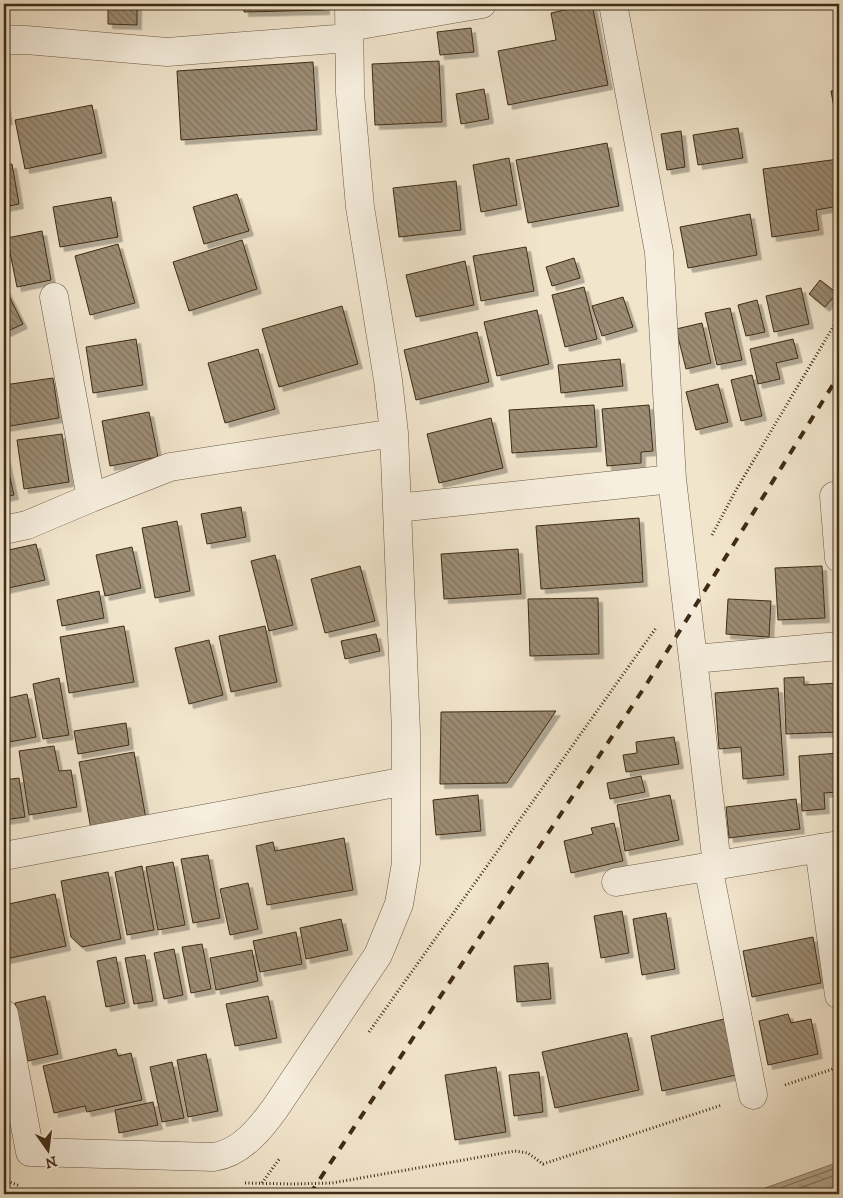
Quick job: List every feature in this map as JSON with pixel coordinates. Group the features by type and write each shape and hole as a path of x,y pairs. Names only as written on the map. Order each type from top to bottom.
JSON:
{"street":[{"path":"4,40 26,40 167,52 482,4"},
{"path":"613,4 659,252 672,479 694,659 712,865 753,1095"},
{"path":"4,1014 30,1152 225,1156 234,1151 265,1124 378,955 399,904 405,875 407,835 406,732 394,433 388,380 360,207 350,93 349,23"},
{"path":"54,297 91,498"},
{"path":"4,530 27,525 170,467 394,433"},
{"path":"397,508 672,479"},
{"path":"834,496 839,558"},
{"path":"694,659 839,646"},
{"path":"4,856 406,781"},
{"path":"616,882 829,847 839,995"}],"path":[{"path":"710,539 736,490 839,317"},
{"path":"366,1036 684,588"},
{"path":"242,1183 292,1184 332,1182 515,1151 528,1152 543,1164 839,1067"},
{"path":"262,1183 285,1151"},
{"path":"4,1180 21,1186"}],"water":[{"path":"839,1162 839,1194 748,1194"}],"building":[{"path":"108,4 137,4 137,25 108,24"},
{"path":"244,4 325,4 325,10 244,12"},
{"path":"592,4 608,85 508,105 498,51 556,40 551,13"},
{"path":"471,28 474,52 440,55 437,32"},
{"path":"439,61 442,122 375,125 372,64"},
{"path":"313,62 317,130 181,140 177,71"},
{"path":"484,89 489,119 461,124 456,94"},
{"path":"839,89 839,130 838,130 831,91"},
{"path":"4,95 8,120 4,121"},
{"path":"92,105 102,153 25,169 15,120"},
{"path":"738,128 743,158 698,165 693,135"},
{"path":"681,131 685,167 667,170 661,134"},
{"path":"607,143 619,206 528,223 516,160"},
{"path":"509,158 517,205 481,212 473,165"},
{"path":"839,159 839,206 816,210 819,230 772,237 763,169"},
{"path":"12,164 19,204 4,207 4,165"},
{"path":"456,181 461,230 399,237 393,188"},
{"path":"237,194 249,231 204,244 193,207"},
{"path":"111,197 118,237 60,247 53,207"},
{"path":"750,214 757,255 688,268 680,227"},
{"path":"42,231 51,280 17,287 7,238"},
{"path":"242,240 257,289 189,311 173,262"},
{"path":"118,244 135,303 90,315 75,256"},
{"path":"526,247 534,291 481,301 473,256"},
{"path":"574,258 580,278 552,286 546,267"},
{"path":"465,261 474,305 416,317 406,275"},
{"path":"820,280 837,293 825,307 809,294"},
{"path":"4,286 23,324 4,333"},
{"path":"584,287 597,339 565,347 552,295"},
{"path":"801,288 809,324 774,332 766,296"},
{"path":"623,297 633,327 602,336 592,306"},
{"path":"757,300 765,332 746,336 738,305"},
{"path":"342,306 358,364 279,387 262,329"},
{"path":"730,308 742,360 717,365 705,313"},
{"path":"537,310 549,364 497,376 484,322"},
{"path":"702,323 711,363 686,369 676,329"},
{"path":"477,332 489,382 416,400 404,350"},
{"path":"136,339 143,385 93,393 86,347"},
{"path":"793,339 798,358 776,363 780,379 758,384 750,349"},
{"path":"258,349 275,409 225,423 208,363"},
{"path":"620,359 623,386 561,393 558,365"},
{"path":"752,375 762,416 741,421 731,380"},
{"path":"53,378 59,418 4,427 4,385"},
{"path":"718,384 728,422 696,430 686,392"},
{"path":"594,405 597,447 512,453 509,410"},
{"path":"649,405 653,451 641,452 641,463 607,466 602,409"},
{"path":"149,412 158,457 110,466 102,421"},
{"path":"491,418 503,468 439,483 427,434"},
{"path":"62,434 69,482 24,489 17,440"},
{"path":"4,451 14,495 4,497"},
{"path":"241,507 246,537 207,544 201,514"},
{"path":"639,518 643,582 541,589 536,526"},
{"path":"177,521 190,591 155,598 142,528"},
{"path":"36,544 45,580 4,589 4,551"},
{"path":"132,547 141,588 105,596 96,555"},
{"path":"518,549 521,594 444,599 441,554"},
{"path":"275,555 293,625 269,631 251,561"},
{"path":"360,566 375,621 325,633 311,579"},
{"path":"822,566 825,618 778,620 775,568"},
{"path":"99,591 104,618 62,626 57,600"},
{"path":"598,598 599,654 530,656 528,599"},
{"path":"728,599 771,601 769,637 726,634"},
{"path":"124,626 134,682 69,693 60,637"},
{"path":"265,626 277,682 231,692 219,636"},
{"path":"376,634 380,651 345,659 341,641"},
{"path":"209,640 223,695 189,704 175,648"},
{"path":"804,677 804,685 838,683 839,732 786,734 784,678"},
{"path":"59,678 69,735 43,739 33,684"},
{"path":"778,688 784,775 743,779 741,747 719,749 715,693"},
{"path":"27,694 36,737 4,743 4,699"},
{"path":"556,711 507,783 440,784 441,712"},
{"path":"126,723 129,745 78,754 74,731"},
{"path":"674,737 679,764 626,772 623,755 637,753 636,742"},
{"path":"54,746 59,771 71,770 77,807 29,815 19,751"},
{"path":"134,752 146,819 91,829 79,762"},
{"path":"839,753 839,792 824,793 825,809 802,811 799,756"},
{"path":"641,776 645,792 610,799 607,783"},
{"path":"19,778 25,817 4,820 4,780"},
{"path":"478,795 481,831 436,835 433,800"},
{"path":"670,795 679,840 625,851 617,805"},
{"path":"796,799 800,829 729,838 726,807"},
{"path":"614,823 623,861 571,873 564,841 593,834 591,828"},
{"path":"344,838 353,890 267,905 256,846 273,842 275,851"},
{"path":"208,855 220,918 193,923 181,859"},
{"path":"173,862 185,925 158,930 146,867"},
{"path":"142,866 154,930 127,935 115,872"},
{"path":"108,872 121,939 82,947 71,937 61,881"},
{"path":"248,883 258,929 230,935 220,889"},
{"path":"55,894 66,946 6,959 4,946 4,905"},
{"path":"622,911 629,953 601,958 594,916"},
{"path":"666,913 675,969 642,975 633,919"},
{"path":"341,919 348,950 306,959 300,928"},
{"path":"296,932 302,964 260,972 253,941"},
{"path":"813,937 821,983 752,997 743,951"},
{"path":"202,944 211,989 191,993 182,947"},
{"path":"174,949 183,995 164,999 154,953"},
{"path":"252,950 258,981 216,990 210,958"},
{"path":"145,955 153,1001 134,1004 125,958"},
{"path":"116,957 125,1003 106,1007 97,961"},
{"path":"548,963 551,999 517,1002 514,966"},
{"path":"45,996 58,1054 28,1061 15,1003"},
{"path":"268,996 277,1038 235,1046 226,1004"},
{"path":"788,1014 791,1023 811,1019 818,1054 768,1065 759,1021"},
{"path":"724,1019 736,1075 662,1091 651,1036"},
{"path":"627,1033 639,1090 555,1108 542,1052"},
{"path":"116,1049 118,1056 131,1053 142,1100 87,1112 85,1106 54,1113 43,1066"},
{"path":"206,1054 218,1111 188,1117 177,1060"},
{"path":"172,1062 184,1118 162,1122 150,1067"},
{"path":"496,1067 506,1132 455,1140 445,1075"},
{"path":"539,1072 543,1112 514,1116 509,1075"},
{"path":"153,1102 158,1125 119,1133 115,1110"}],"railway":[{"path":"310,1194 646,685 839,375"}]}
